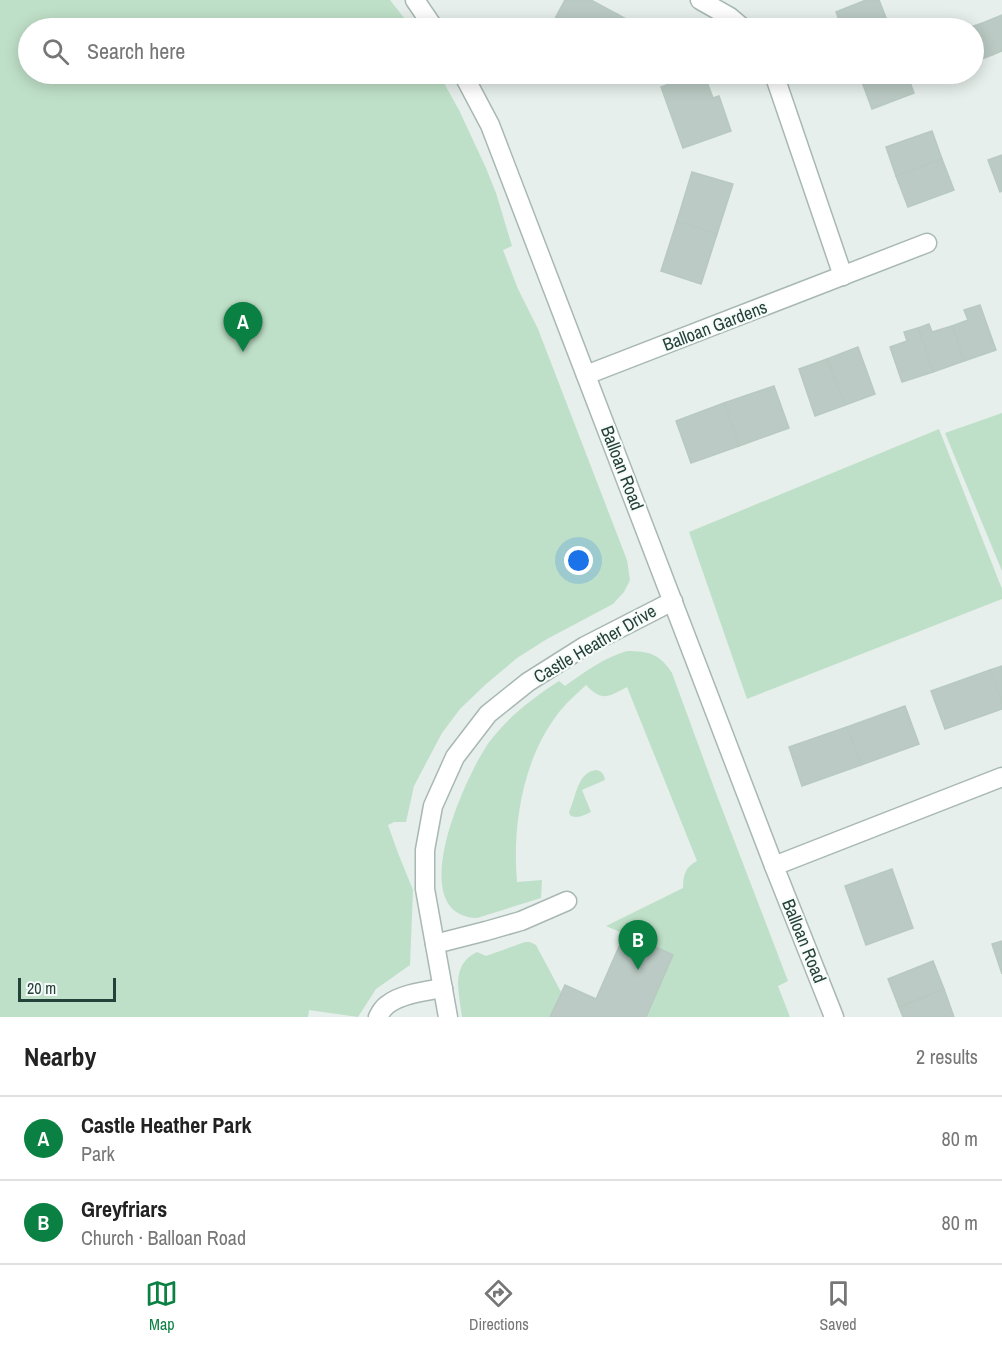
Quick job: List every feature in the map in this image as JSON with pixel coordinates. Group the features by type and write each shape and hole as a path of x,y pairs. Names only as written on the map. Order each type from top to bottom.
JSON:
{"street":[{"path":"415,0 427,18"},
{"path":"700,0 731,18"},
{"name":"Balloan Road","path":"468,84 490,124 834,1017"},
{"path":"777,84 843,276"},
{"name":"Balloan Gardens","path":"586,375 927,243"},
{"name":"Castle Heather Drive","path":"448,1017 425,889 425,850 432,806 455,757 488,714 528,682 585,646 673,601"},
{"path":"774,866 1002,777"},
{"path":"435,944 521,921 567,900"},
{"path":"378,1017 386,1005 397,999 443,987"}],"green space":[{"path":"0,0 390,0 404,18 18,18 18,84 445,84 459,110 496,193 512,246 503,250 518,289 538,329 627,560 630,580 624,592 613,604 547,639 517,658 460,709 442,733 414,786 406,822 394,822 388,825 413,890 410,965 376,989 358,1017 309,1010 308,1017 0,1017"},
{"path":"1002,413 1002,571 945,433"},
{"path":"939,429 1002,589 1002,599 747,699 689,532"},
{"path":"627,651 653,655 672,673 788,981 778,986 790,1017 646,1017 673,955 606,926 683,888 685,872 697,861 627,687 610,695 601,696 586,685 560,711 547,729 537,749 523,792 516,838 516,860 517,882 542,880 541,898 477,918 455,911 444,893 442,869 446,840 468,781 490,741 522,708 559,681 565,686 602,661"},
{"path":"596,770 602,773 605,780 582,790 591,812 575,817 570,815 569,812 581,780 585,775"},
{"path":"525,942 536,945 561,992 550,1017 462,1017 458,980 463,964 468,958 477,952 486,956"}],"building":[{"path":"565,0 591,0 617,14 615,18 555,18"},
{"path":"866,0 879,0 886,18 838,18 836,12"},
{"path":"1002,15 1002,51 992,55 984,34 984,22"},
{"path":"984,34 992,55 984,58"},
{"path":"670,84 708,84 713,98 719,96 731,131 683,148 661,87"},
{"path":"863,84 911,84 914,93 872,109"},
{"path":"932,131 942,159 896,176 886,147"},
{"path":"1002,155 1002,191 1000,192 988,160"},
{"path":"942,159 954,190 908,207 896,176"},
{"path":"692,172 733,184 717,234 677,221"},
{"path":"677,221 717,234 701,284 661,271"},
{"path":"980,305 996,350 964,361 952,326 968,320 964,310"},
{"path":"929,324 932,332 952,326 964,361 933,372 918,328"},
{"path":"918,328 933,372 902,382 890,347 907,341 904,332"},
{"path":"858,347 875,394 845,405 827,359"},
{"path":"827,359 845,405 815,416 799,369"},
{"path":"774,386 789,428 739,446 724,403"},
{"path":"724,403 739,446 691,463 676,421"},
{"path":"1002,666 1002,703 990,670"},
{"path":"990,670 1002,709 945,729 931,691"},
{"path":"905,706 919,744 861,765 847,727"},
{"path":"847,727 861,765 802,786 789,747"},
{"path":"892,869 913,928 866,945 845,886"},
{"path":"625,933 673,955 646,1017 550,1017 565,985 596,999"},
{"path":"1002,941 1002,974 992,944"},
{"path":"933,961 944,989 899,1007 888,979"},
{"path":"944,989 954,1017 903,1017 899,1007"}],"place":[{"name":"Castle Heather Park","path":"243,352"},
{"name":"Greyfriars","path":"638,970"}]}
